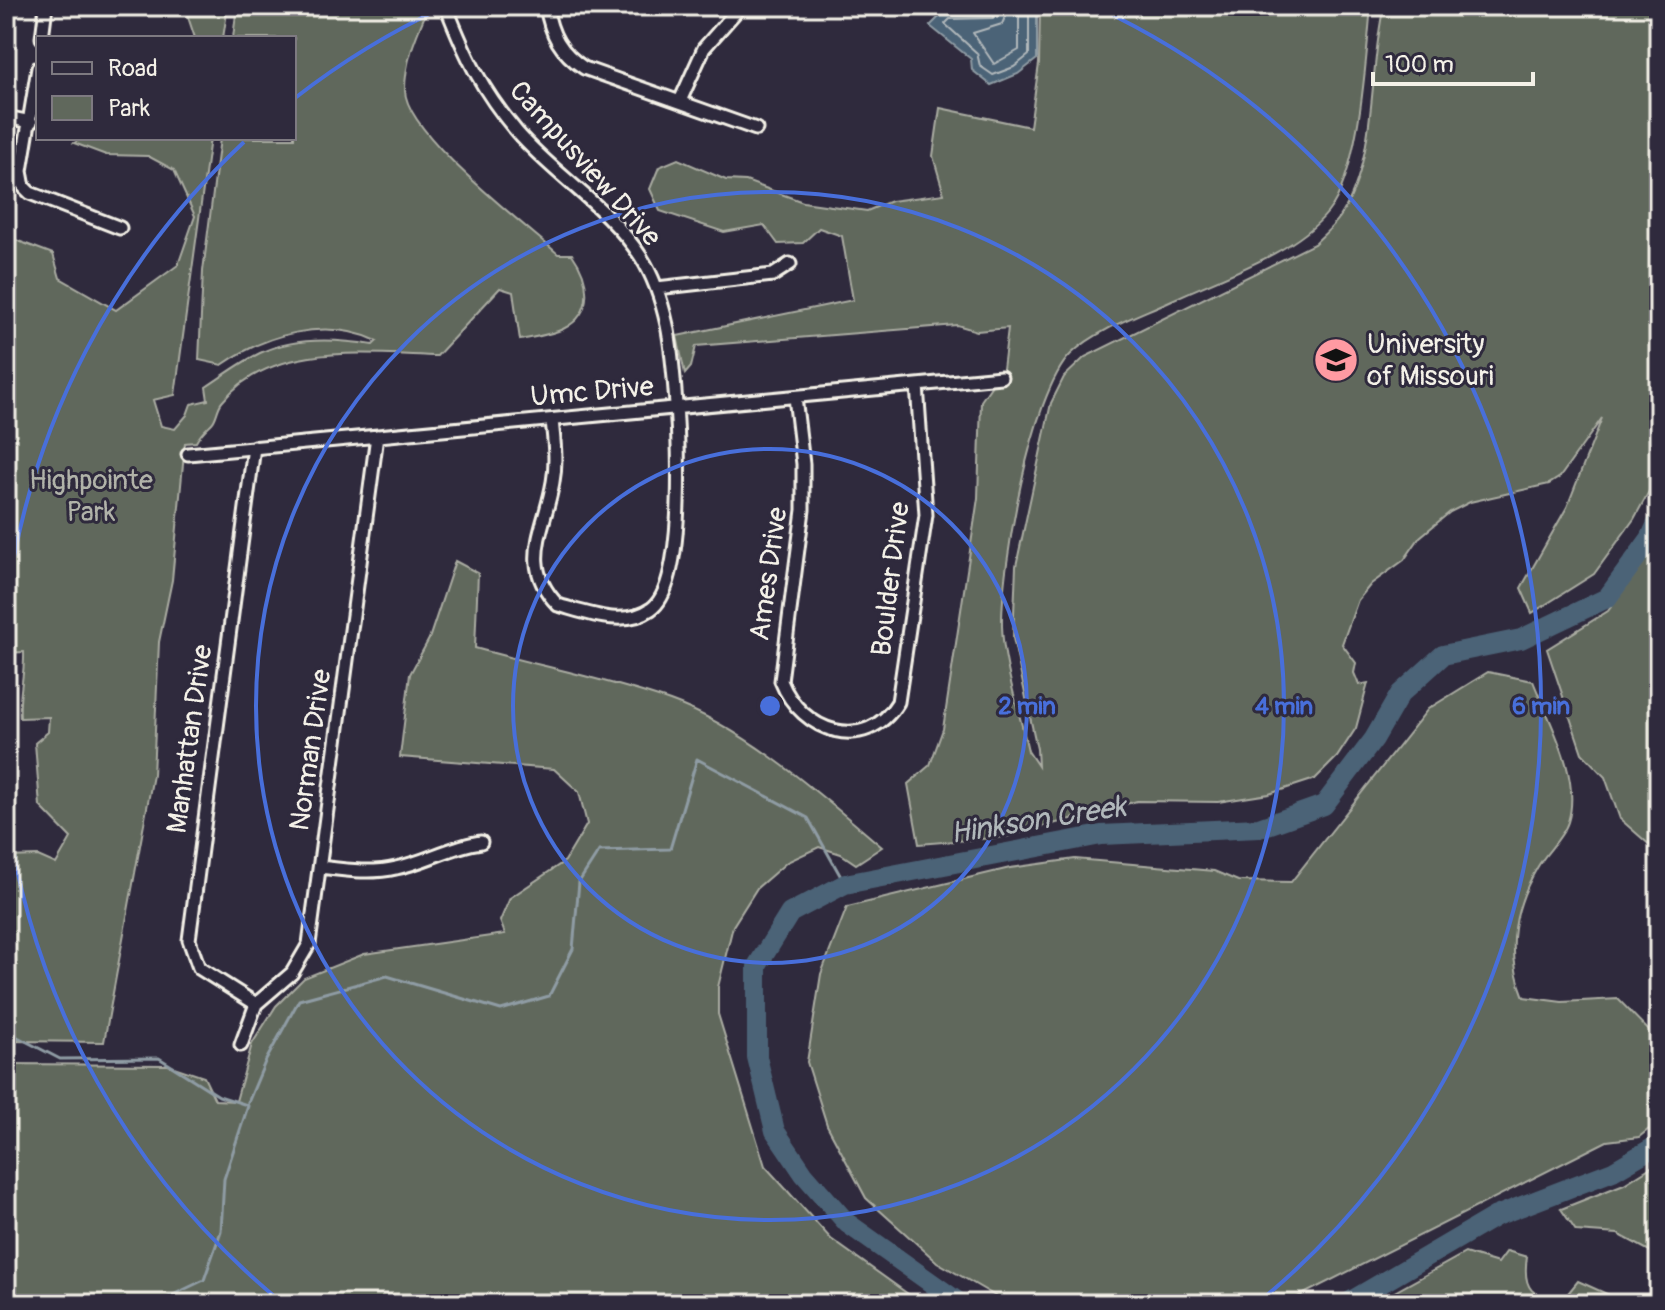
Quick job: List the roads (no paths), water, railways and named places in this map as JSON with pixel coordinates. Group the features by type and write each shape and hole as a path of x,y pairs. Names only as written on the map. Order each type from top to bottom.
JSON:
{"street":[{"path":"42,36 46,6"},
{"name":"Campusview Drive","path":"446,6 472,72 519,134 622,233 641,257 657,288 667,327 681,482 669,582 663,598 637,617 622,619 558,605 539,579 536,549 554,468 552,420"},
{"path":"546,6 555,40 567,57 584,68 756,129"},
{"path":"680,101 704,48 741,6"},
{"path":"36,83 21,171 24,187 30,193 120,228"},
{"path":"6,117 31,122"},
{"path":"657,288 773,275 790,264"},
{"name":"Umc Drive","path":"188,454 1001,377"},
{"name":"Boulder Drive","path":"835,731 872,730 887,720 898,702 926,515 917,385"},
{"name":"Ames Drive","path":"795,397 803,464 803,510 781,681 787,698 803,714 835,731"},
{"name":"Norman Drive","path":"241,1045 256,1004 303,959 309,944 377,436"},
{"name":"Manhattan Drive","path":"254,447 189,940 199,968 256,1004"},
{"path":"320,867 361,871 395,869 458,845 481,842"}],"water":[{"path":"997,6 1037,6 1037,59 1018,74 991,85 972,70 971,59 930,26 945,11 973,13"}],"waterway":[{"name":"Hinkson Creek","path":"961,1304 847,1223 804,1174 775,1131 757,1057 757,966 790,913 845,884 1101,835 1259,828 1324,805 1374,739 1400,694 1443,655 1521,639 1607,598 1650,539 1659,519"},
{"path":"6,1031 60,1059 159,1058 219,1096 247,1105 265,1062 299,1000 387,976 501,1010 549,996 573,949 579,882 599,851 670,849 697,759 808,818 845,884"},
{"path":"154,1304 204,1280 221,1231 224,1179 248,1106"},
{"name":"Hinkson Creek","path":"1346,1304 1496,1216 1613,1171 1659,1144"}],"place":[{"name":"University of Missouri","path":"1336,360"}],"park label":[{"name":"Highpointe Park","path":"91,496"}]}
